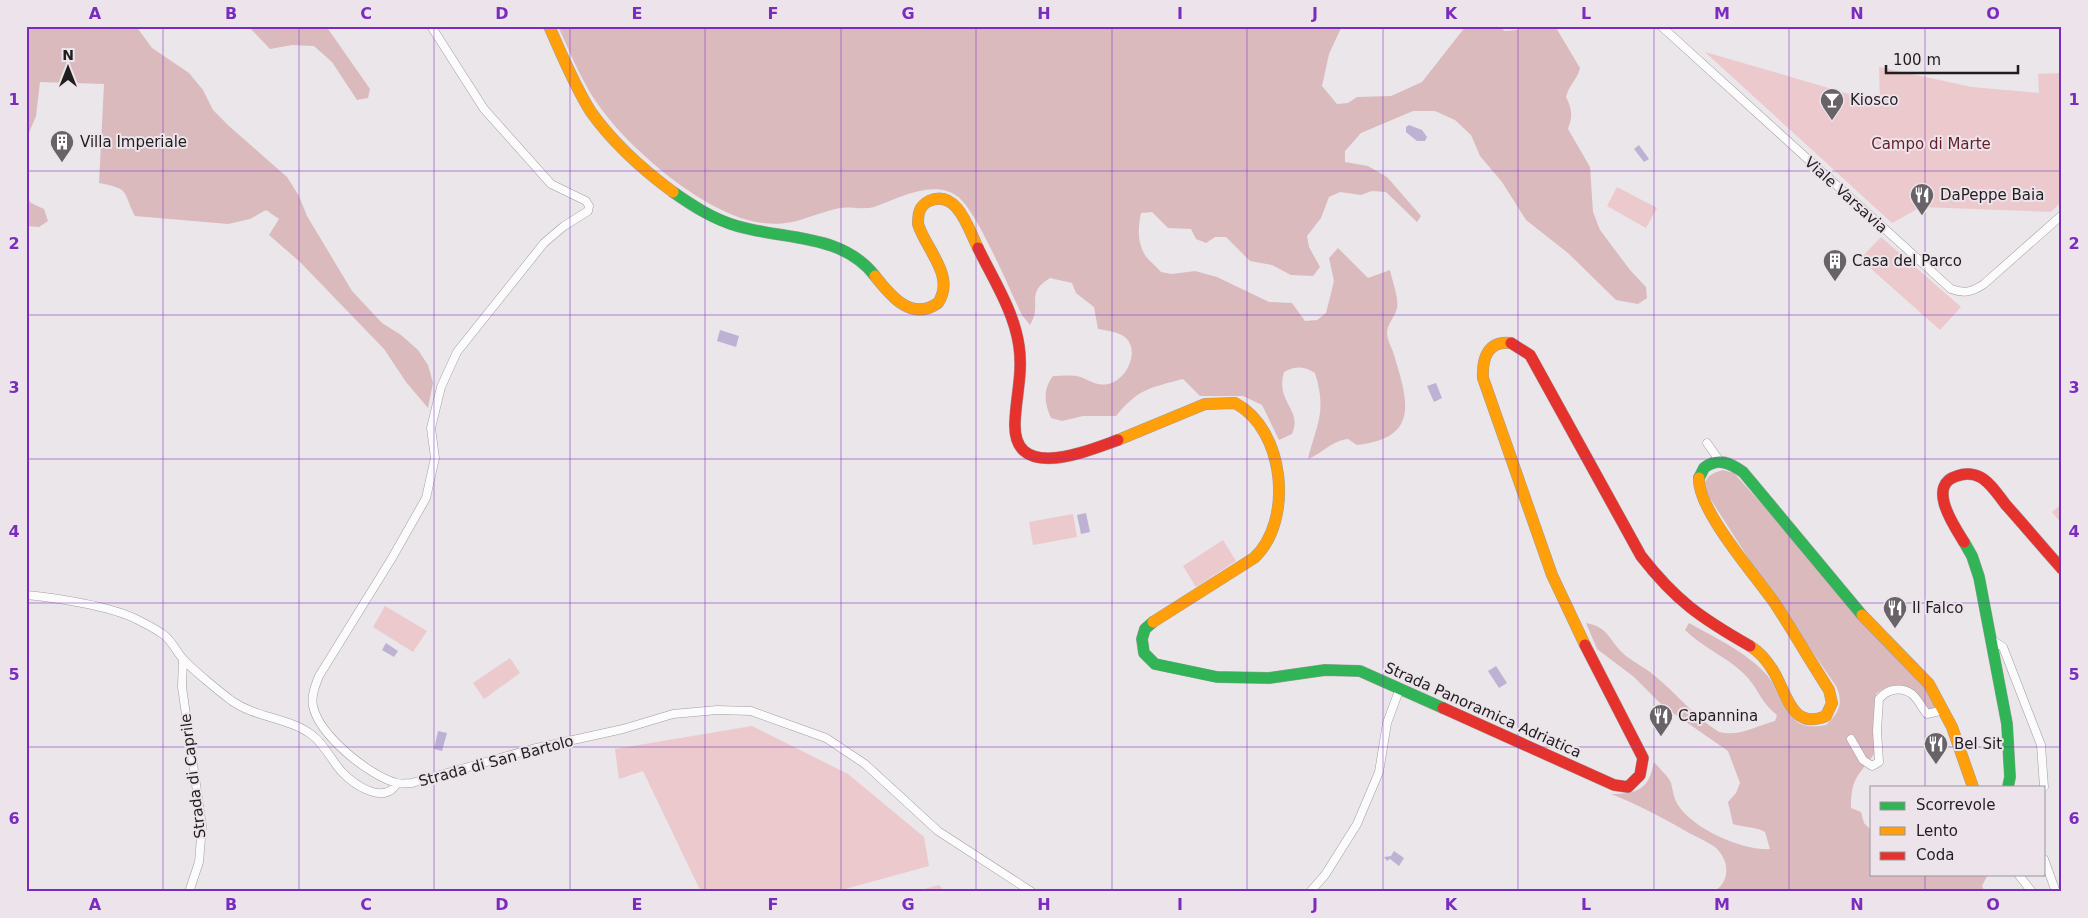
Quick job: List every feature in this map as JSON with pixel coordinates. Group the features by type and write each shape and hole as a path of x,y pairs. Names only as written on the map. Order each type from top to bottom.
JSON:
{"street":[{"name":"Strada di San Bartolo","path":"431,26 484,109 551,184 586,201 590,206 588,211 564,226 544,243 457,352 441,387 431,428 434,458 426,498 392,558 319,676 313,692 313,706 320,721 345,752 375,774 397,783 412,783 532,749 623,728 673,714 718,710 751,712 826,738 865,764 938,831 1032,892"},
{"name":"Strada Panoramica Adriatica","path":"549,26 581,94 592,112 636,161 663,185 697,209 728,223 778,236 814,239 838,246 863,262 889,294 910,309 926,311 938,303 945,285 940,268 917,223 918,211 924,203 936,198 949,200 958,208 1018,333 1022,360 1014,429 1017,442 1026,454 1039,459 1056,459 1087,451 1205,404 1221,402 1237,404 1254,418 1264,434 1278,483 1279,508 1275,530 1266,547 1254,558 1155,620 1145,629 1142,639 1144,653 1155,664 1182,671 1234,677 1269,678 1326,670 1360,671 1614,786 1628,787 1640,778 1644,766 1643,758 1590,657 1552,575 1483,378 1481,366 1486,350 1494,343 1508,341 1520,345 1530,354 1641,556 1658,578 1681,602 1705,620 1752,648 1772,669 1792,709 1802,718 1814,721 1826,716 1832,703 1828,690 1781,613 1714,518 1701,494 1698,481 1701,471 1708,464 1719,460"},
{"name":"Viale Varsavia","path":"1661,26 1951,289 1972,292 1984,284 2062,215"},
{"path":"1707,443 1719,460 1730,463 1743,472 1874,630 1929,684 1944,710 1973,786"},
{"path":"2008,786 2010,777 2006,724 1979,577 1972,556 1946,512 1943,496 1946,485 1954,477 1966,474 1980,477 1994,490 2062,569"},
{"path":"26,596 92,606 136,618 165,635 184,659 232,701 248,710 290,723 314,737 342,772 362,787 386,795 393,791 397,783"},
{"path":"1990,639 2003,647 2041,745 2044,786"},
{"name":"Strada di Caprile","path":"184,659 182,687 202,826 202,845 189,892"},
{"path":"1310,892 1325,875 1357,824 1379,772 1387,723 1400,688"},
{"path":"1851,739 1863,760 1872,766 1879,762 1877,731 1879,700 1889,690 1896,689 1912,695 1927,714 1944,710"},
{"path":"2046,864 2056,892"},
{"path":"2020,876 2032,892"}],"green space":[{"name":"Campo di Marte","path":"1705,52 1880,103 1879,67 1972,87 2039,93 2038,74 2062,73 2062,201 2051,212 1921,207 1892,223"},
{"path":"1617,187 1657,208 1646,228 1607,206"},
{"path":"1881,237 1961,307 1940,330 1860,259"},
{"path":"2062,504 2062,524 2052,512"},
{"path":"1073,514 1077,537 1033,545 1029,522"},
{"path":"1223,540 1236,561 1196,587 1183,566"},
{"path":"385,606 427,631 413,652 373,627"},
{"path":"510,658 520,673 484,699 473,683"},
{"path":"752,726 848,774 924,837 929,866 834,892 701,892 643,771 619,779 615,749"},
{"path":"939,885 945,892 913,892"}],"shaded area":[{"path":"26,26 136,26 152,48 189,73 203,90 213,110 287,177 299,196 307,216 352,291 382,323 401,335 418,350 428,365 433,383 428,408 406,382 384,349 300,262 269,235 279,219 266,210 250,219 228,224 135,216 121,189 99,183 104,84 40,82 36,116 28,135 26,168"},
{"path":"248,26 326,26 370,89 368,98 357,100 332,62 314,46 292,45 270,49"},
{"path":"558,26 1342,26 1329,54 1322,86 1337,104 1348,103 1357,97 1391,96 1422,82 1466,26 1497,26 1505,31 1517,30 1519,26 1555,26 1580,68 1566,97 1571,113 1568,129 1590,167 1593,212 1600,230 1630,270 1646,287 1647,298 1638,304 1616,300 1568,253 1526,220 1502,182 1480,156 1471,135 1455,120 1435,111 1413,111 1361,133 1345,151 1345,162 1368,166 1387,177 1421,216 1417,222 1386,192 1372,191 1361,195 1340,192 1329,197 1321,218 1307,236 1309,247 1320,267 1313,276 1291,275 1272,265 1250,261 1226,237 1215,237 1206,243 1196,239 1191,229 1168,228 1152,212 1141,213 1139,229 1139,240 1142,250 1161,272 1172,274 1195,271 1217,277 1269,302 1292,303 1305,321 1317,320 1326,313 1334,281 1329,258 1338,248 1368,278 1390,270 1396,294 1397,308 1388,327 1387,336 1399,372 1405,402 1404,415 1400,426 1391,434 1377,441 1357,445 1348,439 1342,440 1308,459 1319,417 1319,386 1315,373 1300,368 1284,372 1283,391 1294,418 1294,425 1292,434 1279,440 1262,405 1243,396 1200,396 1183,379 1146,390 1132,400 1116,416 1083,416 1062,421 1051,418 1047,407 1046,391 1053,376 1076,376 1103,385 1108,384 1119,378 1128,368 1132,354 1129,342 1123,336 1115,332 1098,329 1094,307 1076,293 1072,283 1050,278 1042,284 1036,294 1034,318 1030,325 1022,315 974,217 957,196 947,191 937,189 915,192 874,207 840,208 794,222 775,224 742,218 720,209 674,180 633,145 616,127 589,90"},
{"path":"1409,125 1422,130 1427,137 1425,141 1417,141 1406,132 1406,127"},
{"path":"1639,145 1649,159 1644,162 1634,149"},
{"path":"26,196 31,203 44,209 48,221 39,227 26,226"},
{"path":"720,330 739,336 736,347 717,341"},
{"path":"1436,383 1442,398 1434,402 1427,386"},
{"path":"1723,470 1734,473 1926,687 1939,708 1929,709 1912,692 1899,686 1892,686 1876,694 1873,724 1875,753 1854,783 1851,798 1851,808 1861,812 1864,823 1870,829 1870,876 1987,876 1982,886 1985,892 1713,892 1723,883 1726,871 1724,858 1715,847 1652,812 1611,794 1628,793 1641,788 1649,778 1654,762 1670,780 1678,805 1695,822 1720,837 1733,842 1759,849 1770,849 1765,832 1733,824 1728,802 1736,793 1740,783 1728,751 1663,706 1634,677 1597,649 1586,623 1594,625 1605,632 1620,651 1652,673 1719,732 1734,733 1747,730 1775,721 1777,715 1766,704 1742,672 1685,630 1689,623 1749,658 1758,666 1770,679 1782,703 1797,722 1813,726 1826,725 1839,707 1840,698 1836,686 1754,567 1704,489 1706,481 1716,472"},
{"path":"1086,513 1090,532 1081,534 1077,515"},
{"path":"386,643 398,651 394,657 382,650"},
{"path":"1496,666 1507,683 1499,688 1488,671"},
{"path":"438,731 447,733 442,751 434,749"},
{"path":"1394,851 1404,858 1399,866 1390,859 1387,861 1384,857 1391,856"}],"traffic: fast":[{"path":"673,192 704,212 728,223 755,230 812,240 846,252 862,262 875,276"},
{"path":"1699,478 1704,468 1719,462 1729,464 1743,472 1862,615"},
{"path":"1964,542 1972,556 1979,577 2007,724 2010,777 2008,786"},
{"path":"1153,622 1145,629 1142,639 1144,653 1155,664 1217,677 1269,678 1325,670 1360,671 1443,708"}],"traffic: slow":[{"path":"549,26 574,81 591,112 629,155 673,192"},
{"path":"875,276 894,298 910,308 928,308 938,303 943,293 942,273 918,224 920,211 923,205 929,201 947,200 954,205 961,213 978,248"},
{"path":"1511,343 1497,344 1492,347 1485,357 1483,378 1552,575 1585,645"},
{"path":"1118,440 1205,404 1235,403 1252,416 1265,433 1274,454 1278,476 1279,500 1275,522 1267,542 1254,558 1153,622"},
{"path":"1699,478 1701,491 1717,525 1776,605 1829,690 1832,703 1826,716 1814,719 1804,718 1797,714 1770,666 1750,646"},
{"path":"1862,615 1929,684 1952,727 1973,786"}],"traffic: jam":[{"path":"978,248 1008,308 1019,346 1020,375 1015,422 1017,441 1025,452 1038,457 1054,458 1071,455 1118,440"},
{"path":"1511,343 1530,355 1641,556 1666,585 1690,607 1750,646"},
{"path":"1964,542 1949,516 1943,497 1944,488 1948,481 1957,476 1968,474 1984,479 1991,486 2062,569"},
{"path":"1443,708 1614,785 1628,787 1640,775 1643,758 1585,645"}],"place":[{"name":"Kiosco","path":"1832,121"},
{"name":"Villa Imperiale","path":"62,163"},
{"name":"DaPeppe Baia","path":"1922,216"},
{"name":"Casa del Parco","path":"1835,282"},
{"name":"Il Falco","path":"1895,629"},
{"name":"Capannina","path":"1661,737"},
{"name":"Bel Sit","path":"1936,765"}]}
